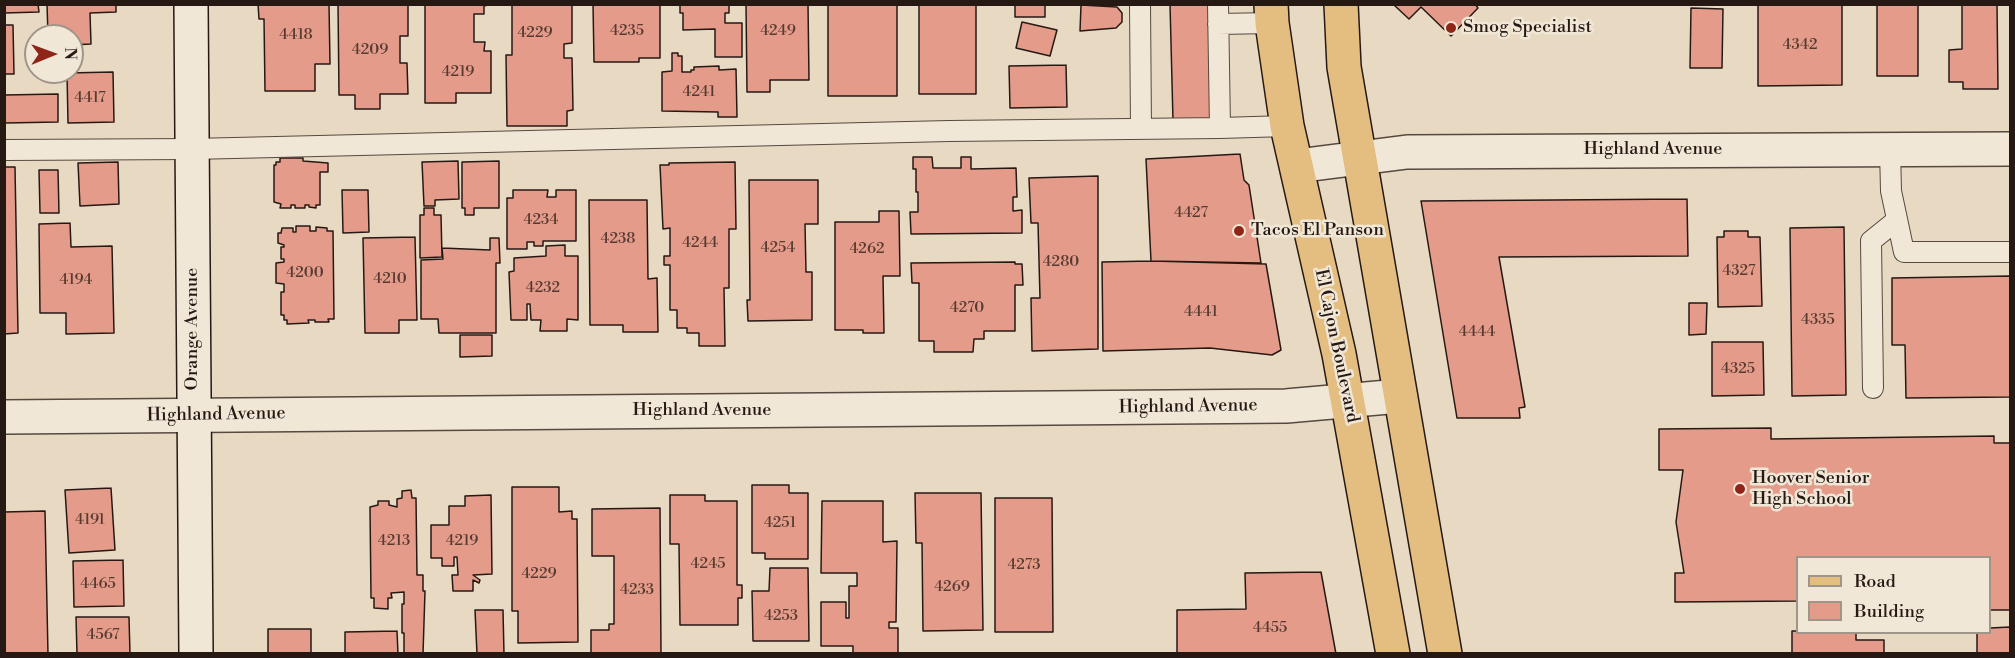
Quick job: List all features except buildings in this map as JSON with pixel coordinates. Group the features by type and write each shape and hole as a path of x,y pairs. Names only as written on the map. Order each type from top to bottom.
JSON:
{"main road":[{"path":"1341,4 1344,67 1445,654"},
{"name":"El Cajon Boulevard","path":"1272,14 1287,126 1348,400 1393,654"}],"street":[{"name":"Orange Avenue","path":"191,4 196,654"},
{"name":"Highland Avenue","path":"1297,166 1407,152 2010,149"},
{"name":"Highland Avenue","path":"4,417 1275,406 1400,396"}],"lane":[{"path":"1140,4 1141,129"},
{"path":"1220,128 1218,14 1272,14"},
{"path":"4,150 192,149 949,131 1287,126"},
{"path":"1890,149 1891,191 1904,252 2010,252"},
{"path":"1873,388 1871,241 1897,220"}],"place":[{"name":"Smog Specialist","path":"1451,28"},
{"name":"Tacos El Panson","path":"1239,231"},
{"name":"Hoover Senior High School","path":"1740,489"}]}
